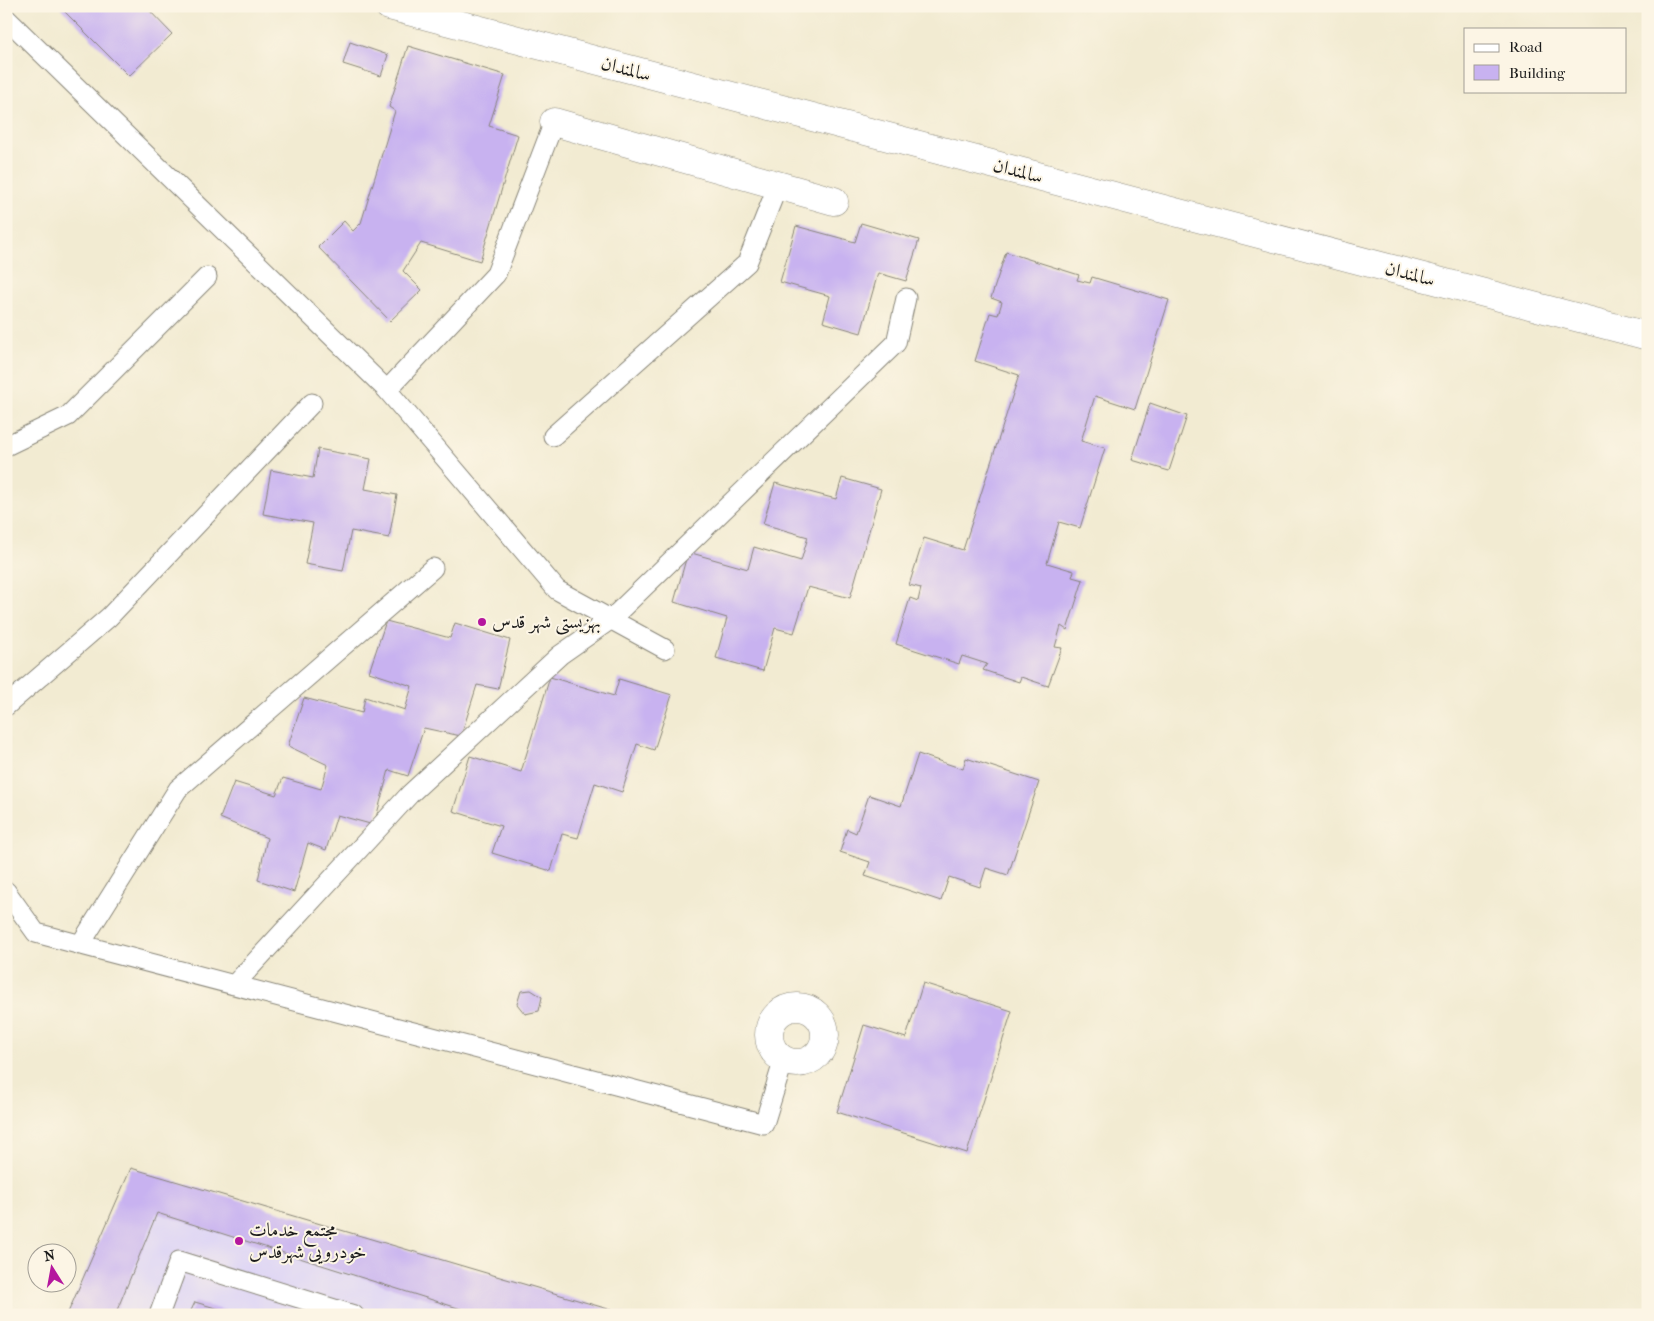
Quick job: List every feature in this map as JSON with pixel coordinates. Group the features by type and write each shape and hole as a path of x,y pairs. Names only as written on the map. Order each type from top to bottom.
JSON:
{"street":[{"name":"سالمندان","path":"389,6 1648,336"},
{"path":"554,122 834,201"}],"lane":[{"path":"6,18 387,390 556,590 665,649"},
{"path":"387,390 496,274 554,122"},
{"path":"553,436 747,263 778,184"},
{"path":"6,446 68,416 207,277"},
{"path":"234,985 410,794 560,655 610,620 896,344 906,298"},
{"path":"6,706 109,617 312,403"},
{"path":"80,945 178,788 433,568"},
{"path":"6,891 36,933 764,1124 784,1060"},
{"path":"159,1315 179,1261 354,1315"}],"shaded area":[{"name":"مجتمع خدمات خودرویی شهرقدس","path":"131,1168 626,1315 67,1315 76,1294 78,1294 78,1290"}],"building":[{"path":"59,6 145,6 172,34 129,76"},
{"path":"350,42 388,55 381,76 343,64"},
{"path":"408,46 505,75 489,126 518,135 480,261 421,243 403,271 422,290 390,321 318,247 344,221 353,231 361,223 395,111 389,107"},
{"path":"861,223 919,240 906,281 878,273 861,333 823,322 830,296 780,282 796,226 855,242"},
{"path":"1006,252 1079,275 1077,280 1090,283 1092,277 1169,300 1135,409 1095,396 1081,441 1105,448 1080,528 1059,522 1047,563 1074,571 1072,577 1083,580 1067,630 1061,626 1055,647 1062,648 1048,686 1021,677 1019,682 983,670 987,664 962,656 959,664 896,644 910,598 918,601 921,588 909,585 924,538 963,550 1019,375 975,361 990,313 998,315 1002,302 991,298"},
{"path":"1150,403 1187,416 1169,471 1132,460"},
{"path":"318,449 371,459 365,489 397,495 389,538 351,531 343,571 305,564 313,523 263,514 271,470 313,478"},
{"path":"842,478 881,489 850,598 808,587 794,633 775,628 763,671 716,658 727,618 674,602 688,552 748,569 754,547 801,561 808,537 763,524 775,483 836,499"},
{"path":"386,621 450,638 455,623 510,640 498,689 477,685 461,736 424,728 408,776 389,770 374,825 337,815 326,850 308,843 294,892 258,880 267,838 220,818 234,782 276,795 283,778 321,789 328,765 288,746 304,698 362,713 365,697 405,710 412,686 369,672"},
{"path":"550,677 614,696 619,679 672,695 654,750 637,744 622,792 595,783 578,838 562,834 551,871 492,853 501,826 453,811 470,756 521,772"},
{"path":"918,754 963,769 966,758 1039,782 1008,875 986,868 980,887 949,877 941,901 865,876 870,862 840,852 847,829 856,833 869,795 901,806"},
{"path":"923,983 1012,1011 967,1153 837,1112 864,1025 906,1038"},
{"path":"531,990 542,997 539,1011 525,1014 517,1004 521,991"},
{"path":"131,1168 625,1315 480,1315 157,1213 115,1315 67,1315 76,1294 78,1294 78,1290"},
{"path":"195,1302 236,1314 236,1315 189,1315"}],"place":[{"name":"بهزیستی شهر قدس","path":"482,622"},
{"name":"مجتمع خدمات خودرویی شهرقدس","path":"239,1241"}]}
